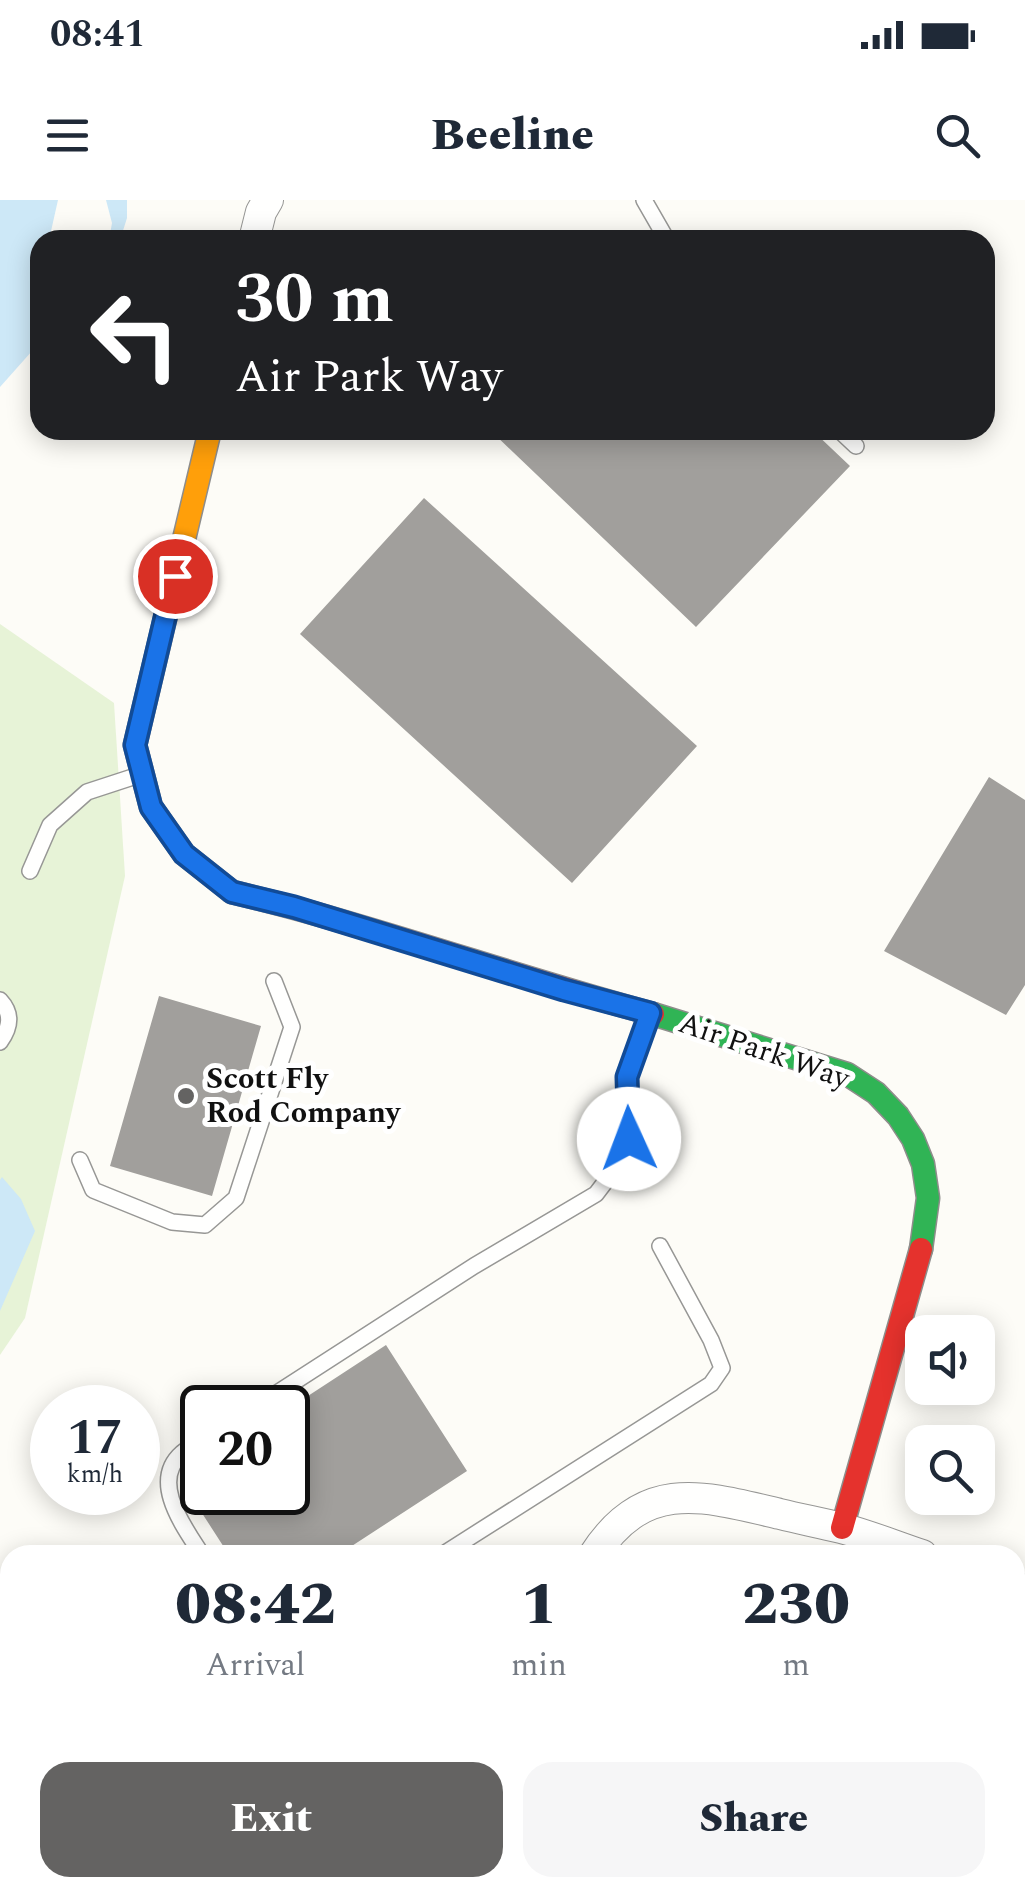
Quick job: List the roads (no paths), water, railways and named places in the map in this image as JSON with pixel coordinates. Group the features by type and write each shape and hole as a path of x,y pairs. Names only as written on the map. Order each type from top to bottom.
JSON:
{"street":[{"path":"256,230 268,200"},
{"name":"Air Park Way","path":"208,440 135,745 151,807 184,854 232,892 294,907 847,1074 876,1094 898,1116 913,1139 923,1164 928,1198 922,1244 842,1528"},
{"path":"600,1545 628,1517 654,1503 688,1496 718,1499 842,1528 892,1545"}],"lane":[{"path":"644,200 662,230"},
{"path":"850,440 856,446"},
{"path":"30,871 50,826 88,792 143,774"},
{"path":"80,1160 93,1190 172,1222 205,1225 236,1198 292,1027 274,981"},
{"path":"0,1000 7,1008 10,1026 0,1042"},
{"path":"290,1385 474,1266 596,1194 618,1165 629,1139 627,1077 650,1013"},
{"path":"458,1545 711,1384 722,1368 660,1246"},
{"path":"180,1454 168,1478 175,1512 196,1545"}],"water":[{"path":"0,200 58,200 51,230 30,230 30,353 0,387"},
{"path":"106,200 127,200 123,230 111,230"},
{"path":"2,1177 21,1199 35,1231 0,1311 0,1180"}],"place":[{"name":"Scott Fly Rod Company","path":"186,1096"}]}
